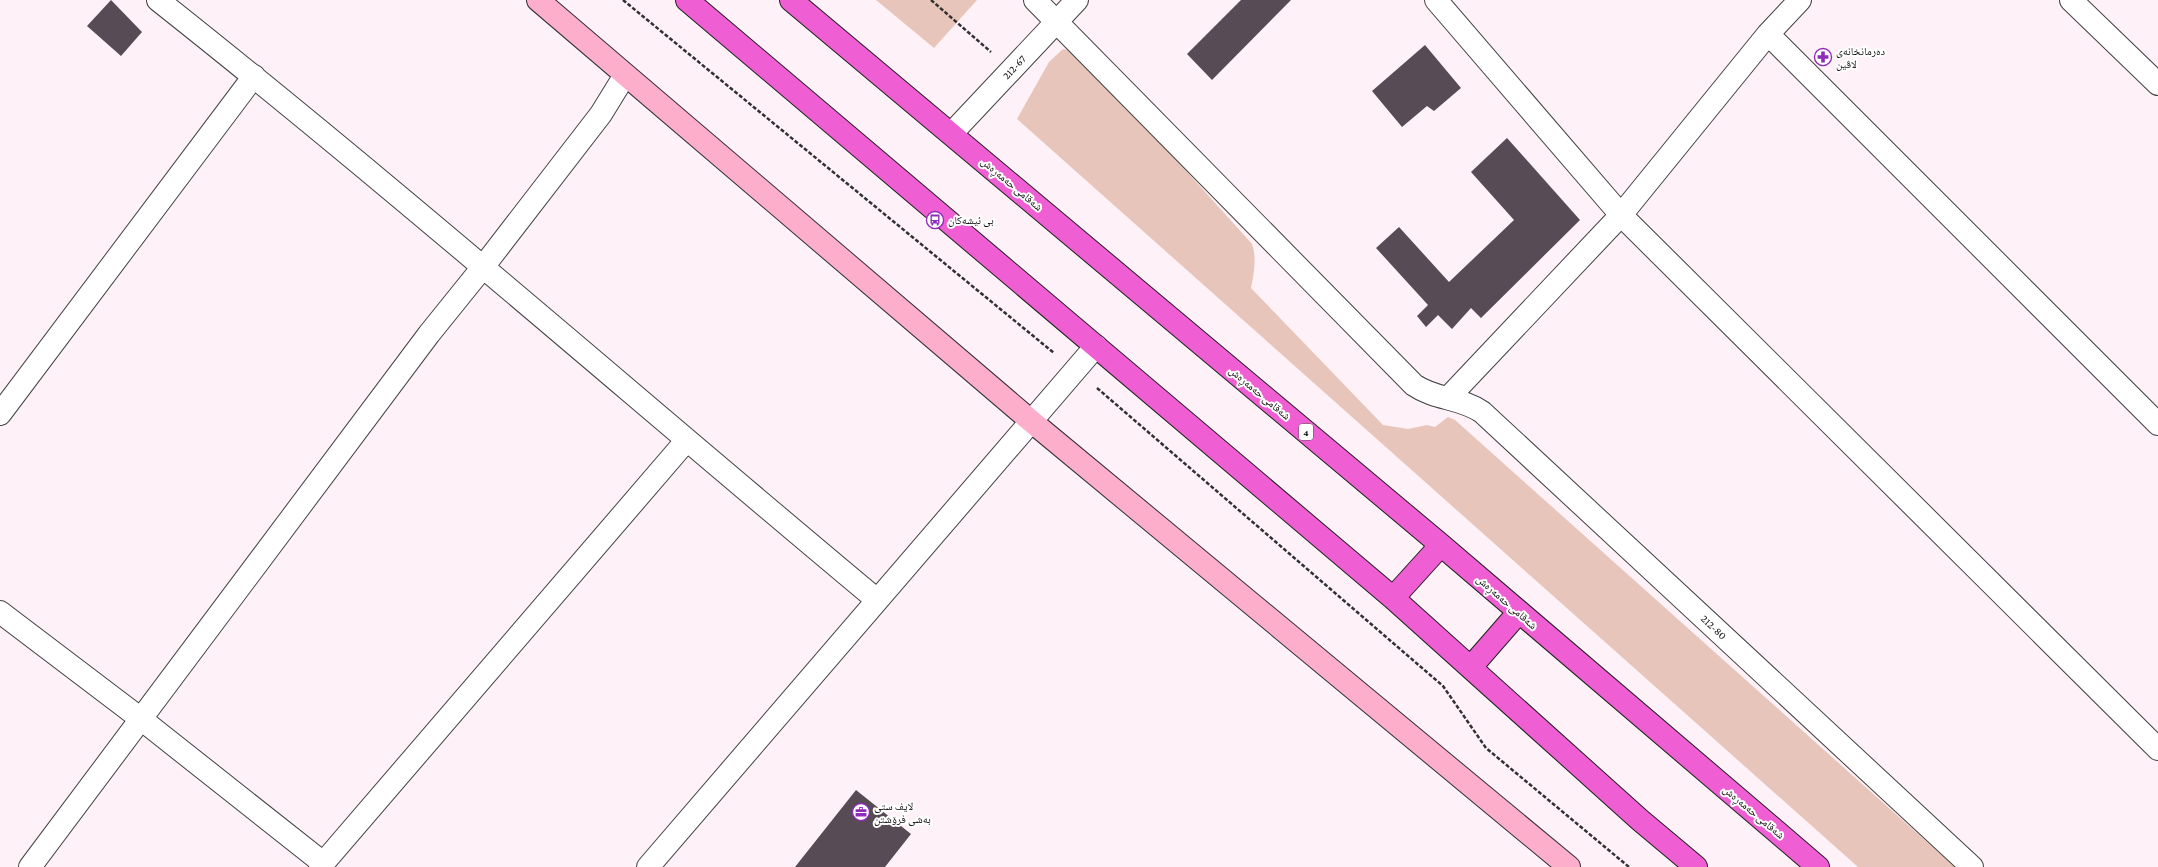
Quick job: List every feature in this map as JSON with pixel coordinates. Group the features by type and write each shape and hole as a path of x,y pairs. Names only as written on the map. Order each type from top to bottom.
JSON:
{"highway":[{"path":"687,0 1393,598 1640,820 1696,867"},
{"name":"شەقامی حەمەڕەش","path":"791,0 952,133 1441,545 1818,867"},
{"path":"1393,598 1441,545"},
{"path":"1471,667 1518,612"}],"street":[{"path":"158,0 254,76 484,267 686,441 877,600"},
{"path":"538,0 1031,421 1570,867"},
{"name":"212-80","path":"1036,0 1414,384 1430,394 1449,397 1472,405 1482,412 1972,867"},
{"name":"212-67","path":"952,133 1077,0"},
{"path":"1449,397 1621,215 1768,34 1800,0"},
{"path":"2071,0 2158,84"},
{"path":"1441,2 1621,215 2158,749"},
{"path":"1768,34 2158,424"},
{"path":"30,867 424,341 484,267 602,114 625,74"},
{"path":"0,414 254,76"},
{"path":"648,867 1096,346"},
{"path":"0,612 141,719 322,865 686,441"}],"path":[{"path":"623,0 1131,416 1443,686 1486,748 1629,867"},
{"path":"930,0 1011,70"}],"shaded area":[{"path":"876,0 977,0 934,48"},
{"path":"1063,49 1074,51 1100,75 1252,244 1255,261 1251,288 1383,425 1408,429 1427,425 1435,427 1448,417 1455,420 1955,867 1858,867 1017,119 1049,62"}],"building":[{"path":"111,0 142,32 121,56 87,26"},
{"path":"1241,0 1291,0 1212,80 1187,54"},
{"path":"1425,45 1461,88 1434,111 1427,106 1402,127 1372,91"},
{"path":"1507,138 1580,220 1481,318 1471,308 1452,329 1438,315 1426,327 1417,316 1428,305 1376,248 1399,227 1449,282 1514,220 1471,172"},
{"name":"لایف ستی بەشی فرۆشتن","path":"856,790 911,834 885,867 795,867"}],"place":[{"name":"دەرمانخانەی لاڤین","path":"1823,57"},
{"name":"بی ئیشەکان","path":"935,220"},
{"name":"لایف ستی بەشی فرۆشتن","path":"861,812"}]}
